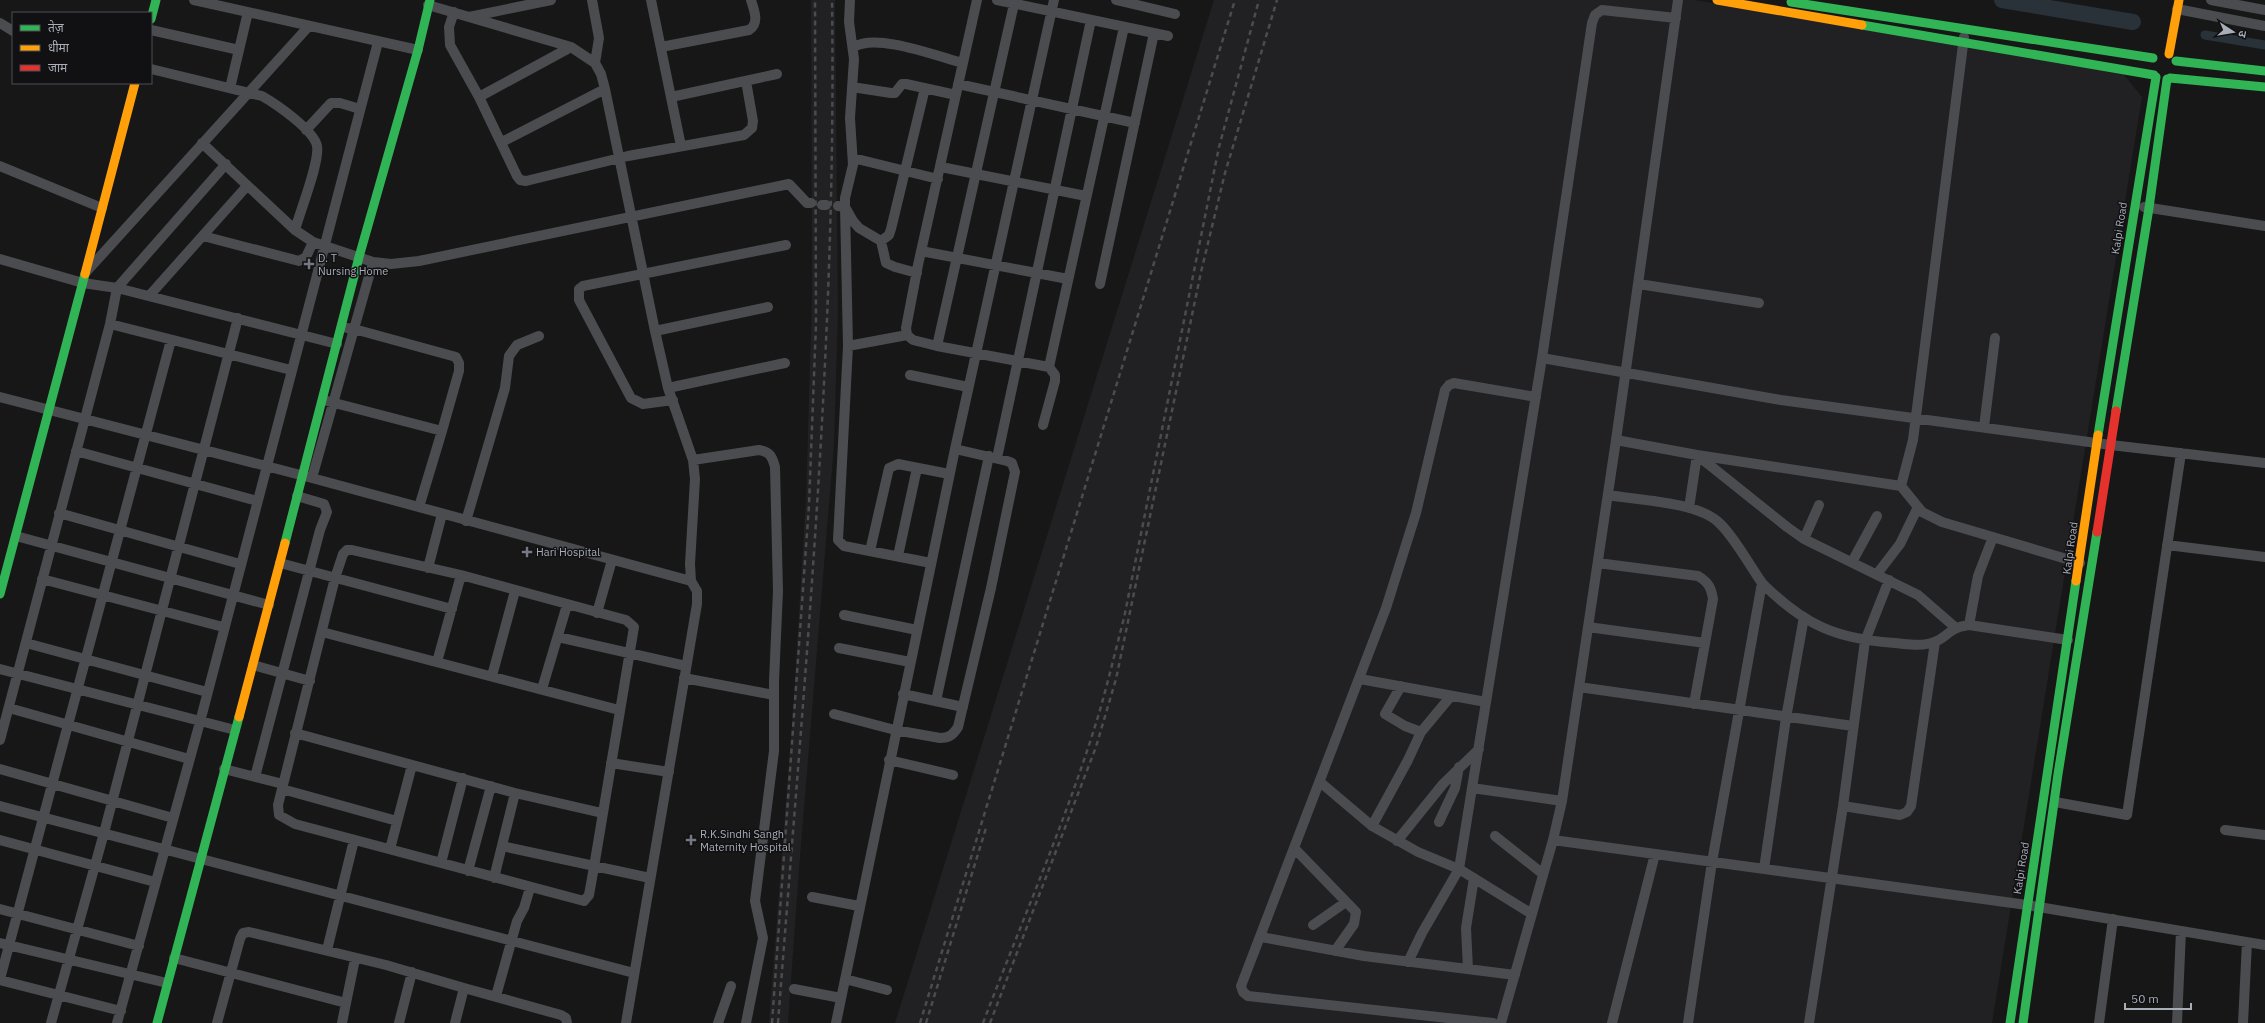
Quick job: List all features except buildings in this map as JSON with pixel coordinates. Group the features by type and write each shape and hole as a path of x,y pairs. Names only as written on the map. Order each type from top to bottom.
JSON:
{"street":[{"path":"152,15 156,0"},
{"path":"194,0 418,50"},
{"path":"470,17 505,4 551,0"},
{"path":"592,0 599,38 595,63"},
{"path":"651,0 681,146"},
{"path":"661,47 749,30 753,27 756,19 752,0"},
{"path":"850,0 849,22 854,47 850,118 853,158 841,207 848,346 838,540 844,546 931,562"},
{"path":"976,0 941,167 916,273 906,328 907,335 913,340 937,346 1049,367 1055,375 1055,380 1043,425"},
{"path":"997,0 1168,36"},
{"path":"836,1023 895,730 949,474 1012,182 1054,0"},
{"path":"1116,0 1175,14"},
{"path":"1501,1023 1553,840 1562,801 1639,284 1678,0"},
{"path":"1717,0 2155,76 2265,87"},
{"path":"1779,0 2153,58 2159,54 2169,54 2176,61 2265,72"},
{"path":"2211,0 2265,10"},
{"path":"308,477 322,399 358,257 418,50 429,2 454,12 571,47 595,63 601,74 668,388 693,460 695,479 690,564 691,581 697,591 697,604 626,1023"},
{"path":"937,346 1014,4"},
{"path":"2169,54 2178,4 2265,26"},
{"path":"1408,962 1425,928 1459,869 1536,397 1592,23 1595,15 1602,10 1676,18"},
{"path":"230,88 248,12"},
{"path":"454,12 449,27 450,45 479,97 502,142 516,176 520,180 526,181 681,146 744,135 749,132 753,121 746,81"},
{"path":"936,701 1017,361 1055,190 1070,109 1091,20"},
{"path":"0,23 12,30"},
{"path":"86,271 309,26"},
{"path":"1049,367 1124,27"},
{"path":"1902,486 1909,460 1915,417 1965,29"},
{"path":"152,30 239,50"},
{"path":"1100,284 1154,33"},
{"path":"117,1023 139,946 164,848 200,722 231,595 378,42"},
{"path":"854,47 865,42 882,42 963,63"},
{"path":"479,97 571,47"},
{"name":"Kalpi Road","path":"2010,1023 2080,563 2096,443 2155,76 2151,65 2153,58"},
{"path":"2023,1023 2055,802 2169,78 2176,70 2176,61"},
{"path":"152,69 250,92 270,101 306,130 317,145 316,162 295,230"},
{"path":"671,97 777,74"},
{"path":"0,594 16,536 47,409 83,283 135,84"},
{"path":"852,87 891,94 898,91 902,84 956,95"},
{"path":"958,84 1135,123"},
{"path":"881,241 889,235 891,230 925,88"},
{"path":"502,142 605,89"},
{"path":"306,130 331,103 340,103 360,109"},
{"path":"202,143 295,230 313,242 373,262 391,264 419,262 788,184 807,203 811,203"},
{"path":"853,158 938,179"},
{"path":"0,740 110,324 117,288 226,164"},
{"path":"0,166 102,208"},
{"path":"941,167 1086,196"},
{"path":"149,296 247,186"},
{"path":"2135,205 2265,226"},
{"path":"841,207 860,228 881,241 886,263 916,273"},
{"path":"203,236 299,261 306,257 313,242"},
{"path":"673,400 642,404 632,398 579,300 579,289 583,286 786,245"},
{"path":"921,251 1068,279"},
{"path":"0,259 83,283 117,288 337,344"},
{"path":"157,1023 297,496 308,477 334,402 373,262"},
{"path":"1639,284 1759,303"},
{"path":"655,331 768,308"},
{"path":"51,1023 104,833 238,318"},
{"path":"110,324 291,370"},
{"path":"341,326 456,356 459,363 459,371 419,508"},
{"path":"848,346 907,335"},
{"path":"466,521 505,388 509,356 517,345 540,336"},
{"path":"1984,427 1995,338"},
{"path":"121,1011 59,996 0,979 4,944 17,913 77,689 104,596 171,340"},
{"path":"1542,358 1625,374 1781,400 1915,417 2111,445 2265,462"},
{"path":"668,388 785,364"},
{"path":"910,375 968,387"},
{"path":"1493,1023 1248,996 1243,992 1241,986 1360,679 1400,567 1430,459 1445,390 1449,385 1454,383 1536,397"},
{"path":"0,396 146,436 308,477 691,581"},
{"path":"322,399 442,431"},
{"path":"1616,440 1697,455 1902,486 1922,512 1942,522 2080,563"},
{"path":"834,714 895,730 947,738 958,728 1015,472 1012,463 993,457 955,449"},
{"path":"693,460 759,450 767,452 772,456 776,467 778,591 774,695 774,751 755,902 764,938 746,1023"},
{"path":"76,451 256,501"},
{"path":"2055,802 2127,816 2181,453"},
{"path":"1689,508 1697,455"},
{"path":"1697,455 1804,539 1918,595 1956,628"},
{"path":"870,551 889,468 898,464 949,474"},
{"path":"898,556 916,468"},
{"path":"1608,495 1706,512 1719,522 1762,583 1776,597 1820,627 1841,636 1865,641 1918,645 1935,642 1956,628 1969,625 2068,640"},
{"path":"255,777 320,530 325,518 326,507 319,502 297,496"},
{"path":"1804,539 1819,505"},
{"path":"1877,574 1900,544 1918,507"},
{"path":"59,513 178,545 240,564"},
{"path":"428,568 442,514"},
{"path":"1852,562 1877,516"},
{"path":"16,536 269,606"},
{"path":"1969,625 1978,576 1993,537"},
{"path":"2167,545 2265,557"},
{"path":"347,550 352,550 428,568 461,575 597,613 631,623 634,627 594,867 588,895 584,901 530,888 286,821 279,815 282,787 295,733 343,554 347,550"},
{"path":"597,613 612,560"},
{"path":"280,563 452,609"},
{"path":"1598,563 1698,576 1705,580 1711,588 1713,599 1694,704"},
{"path":"437,662 461,575"},
{"path":"42,579 223,627"},
{"path":"1809,1023 1843,806 1865,641 1889,580"},
{"path":"1688,1023 1712,862 1762,583"},
{"path":"492,676 515,591"},
{"path":"542,689 567,605"},
{"path":"844,615 916,630"},
{"path":"1764,869 1786,718 1804,617"},
{"path":"1588,626 1705,643"},
{"path":"322,632 619,710"},
{"path":"558,637 686,666"},
{"path":"1843,806 1900,815 1907,812 1911,806 1935,642"},
{"path":"26,643 207,692"},
{"path":"839,648 910,662"},
{"path":"253,665 310,681"},
{"path":"0,669 235,730"},
{"path":"684,678 774,695"},
{"path":"1360,679 1486,702"},
{"path":"1401,686 1385,714 1405,726 1421,732"},
{"path":"1579,687 1786,718 1853,726"},
{"path":"903,694 963,707"},
{"path":"1372,826 1408,760 1421,732 1451,696"},
{"path":"9,708 189,759"},
{"path":"295,733 515,793 602,813"},
{"path":"1397,841 1459,767 1479,750"},
{"path":"889,760 953,775"},
{"path":"611,762 669,772"},
{"path":"390,849 412,765"},
{"path":"1439,822 1455,788 1459,767"},
{"path":"0,769 173,818"},
{"path":"224,769 255,777 282,787 397,821"},
{"path":"441,863 463,778"},
{"path":"1320,782 1372,826 1418,852 1459,869 1532,914"},
{"path":"468,870 491,786"},
{"path":"1472,788 1562,801"},
{"path":"494,878 515,793"},
{"path":"0,806 164,848 200,859 511,942 634,973"},
{"path":"2225,830 2265,835"},
{"path":"1495,836 1543,874"},
{"path":"0,840 156,882"},
{"path":"326,950 354,840"},
{"path":"1553,840 2027,905 2265,945"},
{"path":"502,846 650,878"},
{"path":"1295,849 1356,912 1356,917 1335,950"},
{"path":"1612,1023 1656,854"},
{"path":"1468,969 1466,928 1474,878"},
{"path":"496,996 511,942 530,888"},
{"path":"812,897 859,906"},
{"path":"1313,925 1346,902"},
{"path":"0,909 139,946"},
{"path":"2099,1023 2113,919"},
{"path":"2177,1023 2181,931"},
{"path":"217,1023 240,938 243,933 249,932 412,972 496,996 561,1015 566,1018 567,1023"},
{"path":"1261,937 1408,962 1515,974"},
{"path":"2243,1023 2246,942"},
{"path":"4,944 167,983"},
{"path":"174,958 346,1003"},
{"path":"342,1023 355,958"},
{"path":"399,1023 412,972"},
{"path":"845,979 887,990"},
{"path":"718,1023 731,986"},
{"path":"455,1023 464,988"},
{"path":"794,989 841,998"}],"shaded area":[{"path":"811,0 835,0 838,312 834,444 799,869 788,1023 769,1023 794,698 806,498 812,295"},
{"path":"1214,0 1694,0 2120,70 2142,97 1992,1023 895,1023"}],"waterway":[{"path":"2002,0 2133,22"},
{"path":"2205,35 2265,45"}],"railway":[{"path":"772,1023 809,505 816,324 815,0"},
{"path":"778,1023 808,640 824,384 832,128 832,0"},
{"path":"920,1023 1235,0"},
{"path":"983,1023 1071,797 1104,695 1124,618 1219,147 1259,0"},
{"path":"990,1023 1096,747 1116,679 1201,272 1225,173 1277,0"},
{"path":"926,1023 986,828"}],"traffic: fast":[{"path":"152,15 156,0"},
{"path":"285,543 359,257 418,50 430,0"},
{"path":"1791,2 2153,58"},
{"path":"1862,25 2154,75"},
{"path":"2176,61 2265,71"},
{"path":"2098,435 2156,77"},
{"path":"2170,78 2265,87"},
{"path":"2116,411 2149,208 2167,79"},
{"path":"0,594 85,274"},
{"path":"2023,1023 2058,774 2097,532"},
{"path":"2010,1023 2076,581"},
{"path":"157,1023 239,717"}],"traffic: slow":[{"path":"1717,0 1862,25"},
{"path":"2169,54 2179,0"},
{"path":"85,274 135,84"},
{"path":"2076,581 2098,435"},
{"path":"239,717 285,543"}],"traffic: jam":[{"path":"2097,532 2116,411"}],"place":[{"name":"D. T Nursing Home","path":"309,264"},
{"name":"Hari Hospital","path":"527,552"},
{"name":"R.K.Sindhi Sangh Maternity Hospital","path":"691,840"}]}
